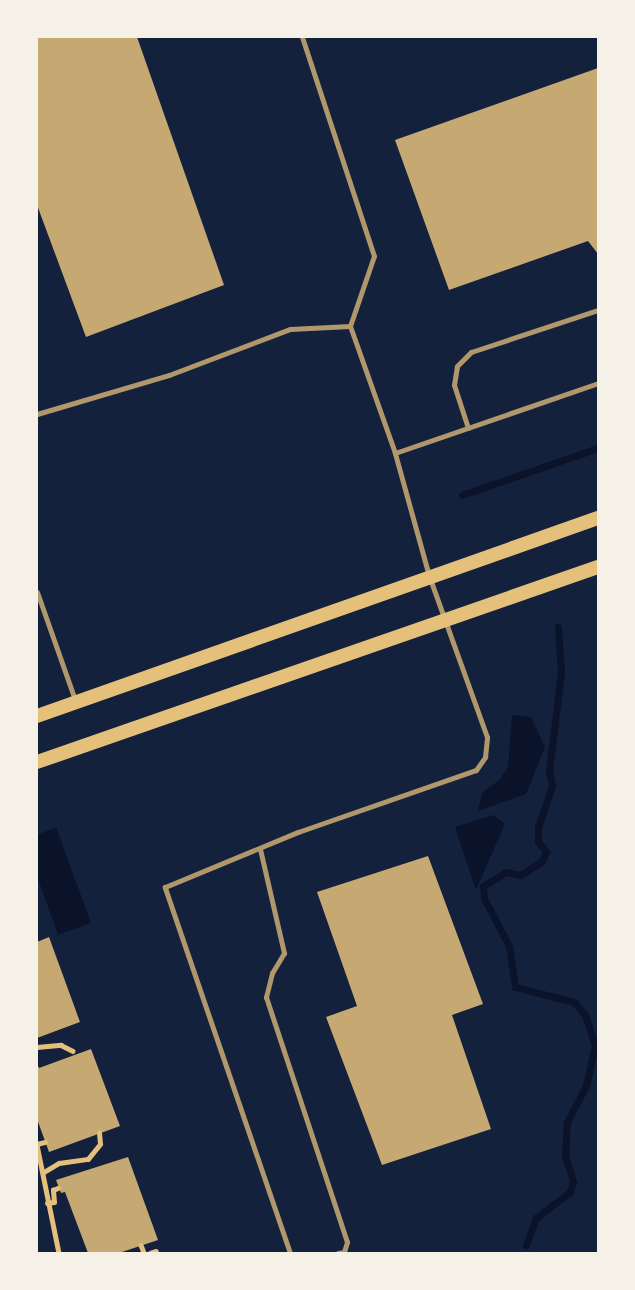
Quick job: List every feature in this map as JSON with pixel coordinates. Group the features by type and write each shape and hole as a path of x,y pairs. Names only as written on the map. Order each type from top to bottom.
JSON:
{"main road":[{"path":"37,716 598,518"},
{"path":"37,762 598,567"}],"lane":[{"path":"290,1253 165,887 298,832 476,770 485,757 487,737 429,576 395,453 350,326 374,256 302,37"},
{"path":"468,428 454,385 457,366 471,352 598,310"},
{"path":"37,414 169,374 290,329 350,326"},
{"path":"395,453 598,383"},
{"path":"37,592 76,703"},
{"path":"260,849 284,953 272,974 266,997 347,1242 344,1252 338,1253"}],"path":[{"path":"37,1048 61,1045 73,1051"},
{"path":"44,1172 59,1163 88,1159 100,1144 100,1133"},
{"path":"45,1142 37,1145 59,1253"},
{"path":"47,1203 54,1202 53,1190 58,1188"},
{"path":"141,1245 144,1253"}],"water":[{"path":"512,715 531,717 545,747 526,794 478,811 482,793 499,780 508,767"},
{"path":"493,815 505,824 476,890 455,827"},
{"path":"56,827 91,923 58,935 37,876 37,835"}],"building":[{"path":"37,37 137,37 224,285 86,337 37,205"},
{"path":"598,68 598,254 588,241 449,290 395,140"},
{"path":"428,856 483,1004 452,1015 491,1129 382,1165 326,1017 357,1006 317,892"},
{"path":"49,937 80,1022 37,1038 37,942"},
{"path":"91,1049 120,1126 49,1152 37,1119 37,1063 39,1068"},
{"path":"128,1157 158,1240 119,1253 88,1253 65,1192 61,1193 56,1180"}],"waterway":[{"path":"462,495 598,448"},
{"path":"526,1245 536,1218 570,1192 573,1181 565,1157 567,1122 586,1086 595,1045 585,1015 574,1002 515,987 509,946 484,898 483,886 506,872 521,875 542,861 546,852 538,841 538,827 552,786 549,770 561,672 558,627"}]}
